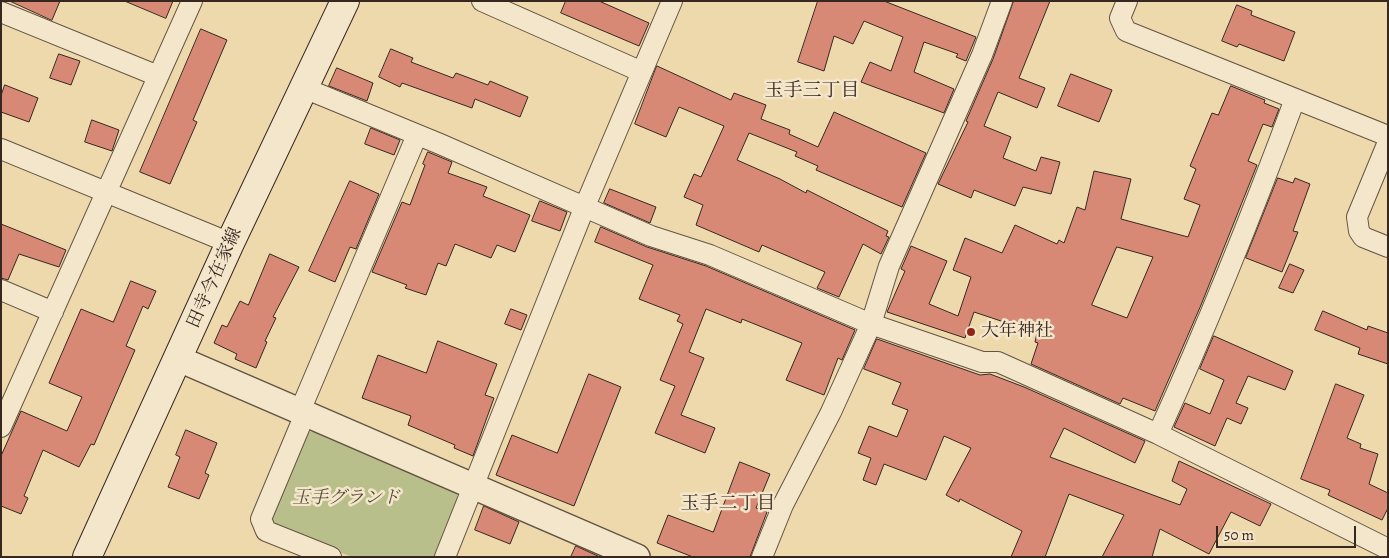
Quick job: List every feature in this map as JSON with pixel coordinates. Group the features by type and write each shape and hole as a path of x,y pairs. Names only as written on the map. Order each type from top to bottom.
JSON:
{"main road":[{"name":"田寺今在家線","path":"87,557 179,359 230,243 344,1"}],"street":[{"path":"2,423 192,1"},
{"path":"482,1 510,7 642,72"},
{"path":"445,557 586,206 672,1"},
{"path":"762,557 783,505 830,412 871,324 889,266 982,55 1002,1"},
{"path":"1127,1 1120,18 1126,32 1388,136"},
{"path":"1,12 158,76"},
{"path":"304,88 586,206 651,236 710,255 871,324 982,362 998,362 1158,434 1388,549"},
{"path":"1158,434 1198,346 1295,99"},
{"path":"331,557 266,531 261,519 302,412 417,134"},
{"path":"1388,142 1357,217 1359,231 1364,237 1388,248"},
{"path":"1,149 230,243"},
{"path":"1,290 53,312"},
{"path":"179,359 632,556"}],"green space":[{"name":"玉手グランド","path":"314,431 446,483 456,490 458,498 437,557 352,557 275,526 271,516 308,432"}],"building":[{"path":"10,1 60,1 52,20"},
{"path":"125,1 173,1 166,18"},
{"path":"566,1 599,1 649,23 639,46 561,13"},
{"path":"818,1 884,1 976,37 966,61 956,57 958,54 924,42 914,72 954,89 944,113 861,82 870,62 891,71 903,37 864,21 853,44 834,36 824,71 798,62"},
{"path":"1014,1 1050,1 1019,78 1045,88 1037,108 998,92 984,126 1011,137 1003,158 1036,171 1041,157 1060,162 1051,194 1023,187 1015,206 974,190 971,198 938,184 968,122 966,121 993,59"},
{"path":"1237,5 1252,11 1251,15 1295,32 1284,61 1239,44 1237,47 1222,41"},
{"path":"201,29 227,40 193,120 197,122 170,184 140,172"},
{"path":"391,49 413,58 411,62 453,78 456,73 488,85 490,81 528,97 520,117 475,99 472,108 402,83 400,87 379,77"},
{"path":"59,54 80,61 71,85 50,78"},
{"path":"657,66 731,100 734,93 766,105 761,119 790,130 789,134 818,147 834,112 926,153 902,207 816,170 818,166 795,156 797,152 749,133 737,160 806,193 807,190 888,231 886,236 889,237 881,254 863,244 839,297 817,288 825,272 762,245 759,252 696,225 703,205 684,197 694,174 701,177 724,126 679,107 666,137 635,124"},
{"path":"337,68 373,83 367,101 329,86"},
{"path":"1071,74 1112,90 1099,122 1058,106"},
{"path":"5,85 38,98 29,122 1,112 1,96"},
{"path":"1231,86 1265,100 1264,103 1279,109 1272,127 1263,124 1248,161 1257,165 1201,305 1155,411 1123,398 1120,404 1031,364 1038,343 1035,342 1037,333 974,312 965,338 887,312 905,271 901,269 911,246 947,261 929,304 958,316 971,277 953,270 965,238 1002,253 1015,225 1057,244 1059,240 1064,243 1077,207 1085,210 1094,171 1131,179 1121,219 1188,237 1200,205 1184,199 1196,169 1190,166 1212,113 1218,115","holes":["1117,247 1153,257 1127,318 1092,305"]},
{"path":"92,120 119,130 112,151 85,142"},
{"path":"371,128 400,140 394,155 365,144"},
{"path":"428,152 452,162 448,173 487,187 483,196 530,215 515,252 497,245 491,258 455,244 446,266 438,263 426,295 405,288 407,285 372,272 402,202 410,205"},
{"path":"1278,178 1293,183 1295,178 1310,184 1293,231 1298,232 1282,272 1246,258"},
{"path":"350,181 379,194 356,249 350,247 335,282 309,271"},
{"path":"610,189 656,207 650,223 604,203"},
{"path":"540,201 567,212 560,231 532,221"},
{"path":"1,224 66,250 59,267 19,254 8,280 1,278"},
{"path":"601,227 647,247 706,266 855,330 842,360 838,358 824,395 786,380 802,343 742,319 741,323 706,309 689,352 704,358 681,415 715,428 705,453 655,433 675,386 660,380 683,324 677,321 680,315 639,299 653,265 595,242"},
{"path":"270,254 299,267 273,317 276,318 265,341 267,342 256,368 235,359 237,354 214,343 222,325 227,327 240,301 248,305"},
{"path":"1290,264 1304,270 1293,293 1279,288"},
{"path":"131,281 156,291 148,309 143,306 126,346 135,350 94,445 91,444 79,467 43,450 24,496 28,498 21,514 1,506 1,456 21,411 67,431 82,397 49,383 81,309 113,322"},
{"path":"511,309 527,315 521,330 505,324"},
{"path":"1323,311 1367,330 1368,326 1388,333 1388,364 1358,354 1360,348 1315,330"},
{"path":"1214,336 1293,371 1285,390 1248,376 1236,403 1248,408 1241,424 1227,418 1215,446 1174,427 1185,403 1210,414 1224,380 1200,369"},
{"path":"877,339 980,375 990,374 1024,387 1145,441 1135,463 1064,428 1050,457 1180,505 1187,489 1172,481 1179,461 1271,504 1260,526 1231,512 1209,554 1160,529 1152,557 1102,557 1124,515 1069,494 1045,557 1011,557 1022,531 960,499 959,502 946,495 971,448 944,436 926,480 884,464 876,485 863,480 871,458 858,453 869,426 897,437 908,410 892,404 901,383 864,369"},
{"path":"438,341 497,364 485,395 494,398 473,456 454,448 455,445 408,425 411,416 362,398 378,355 426,373"},
{"path":"589,374 621,387 574,506 496,475 512,435 557,453"},
{"path":"1336,384 1364,395 1347,438 1361,444 1360,448 1378,454 1369,484 1388,493 1388,508 1382,520 1328,495 1330,490 1301,479"},
{"path":"186,430 217,443 205,473 209,475 199,499 168,487 180,457 176,455"},
{"path":"740,462 770,474 756,508 767,512 750,557 693,557 657,543 668,515 713,532"},
{"path":"484,506 519,522 510,544 475,530"},
{"path":"576,546 600,557 571,557"}],"place":[{"name":"大年神社","path":"971,332"}],"district":[{"name":"玉手三丁目","path":"812,91"},
{"name":"玉手二丁目","path":"728,504"}]}
